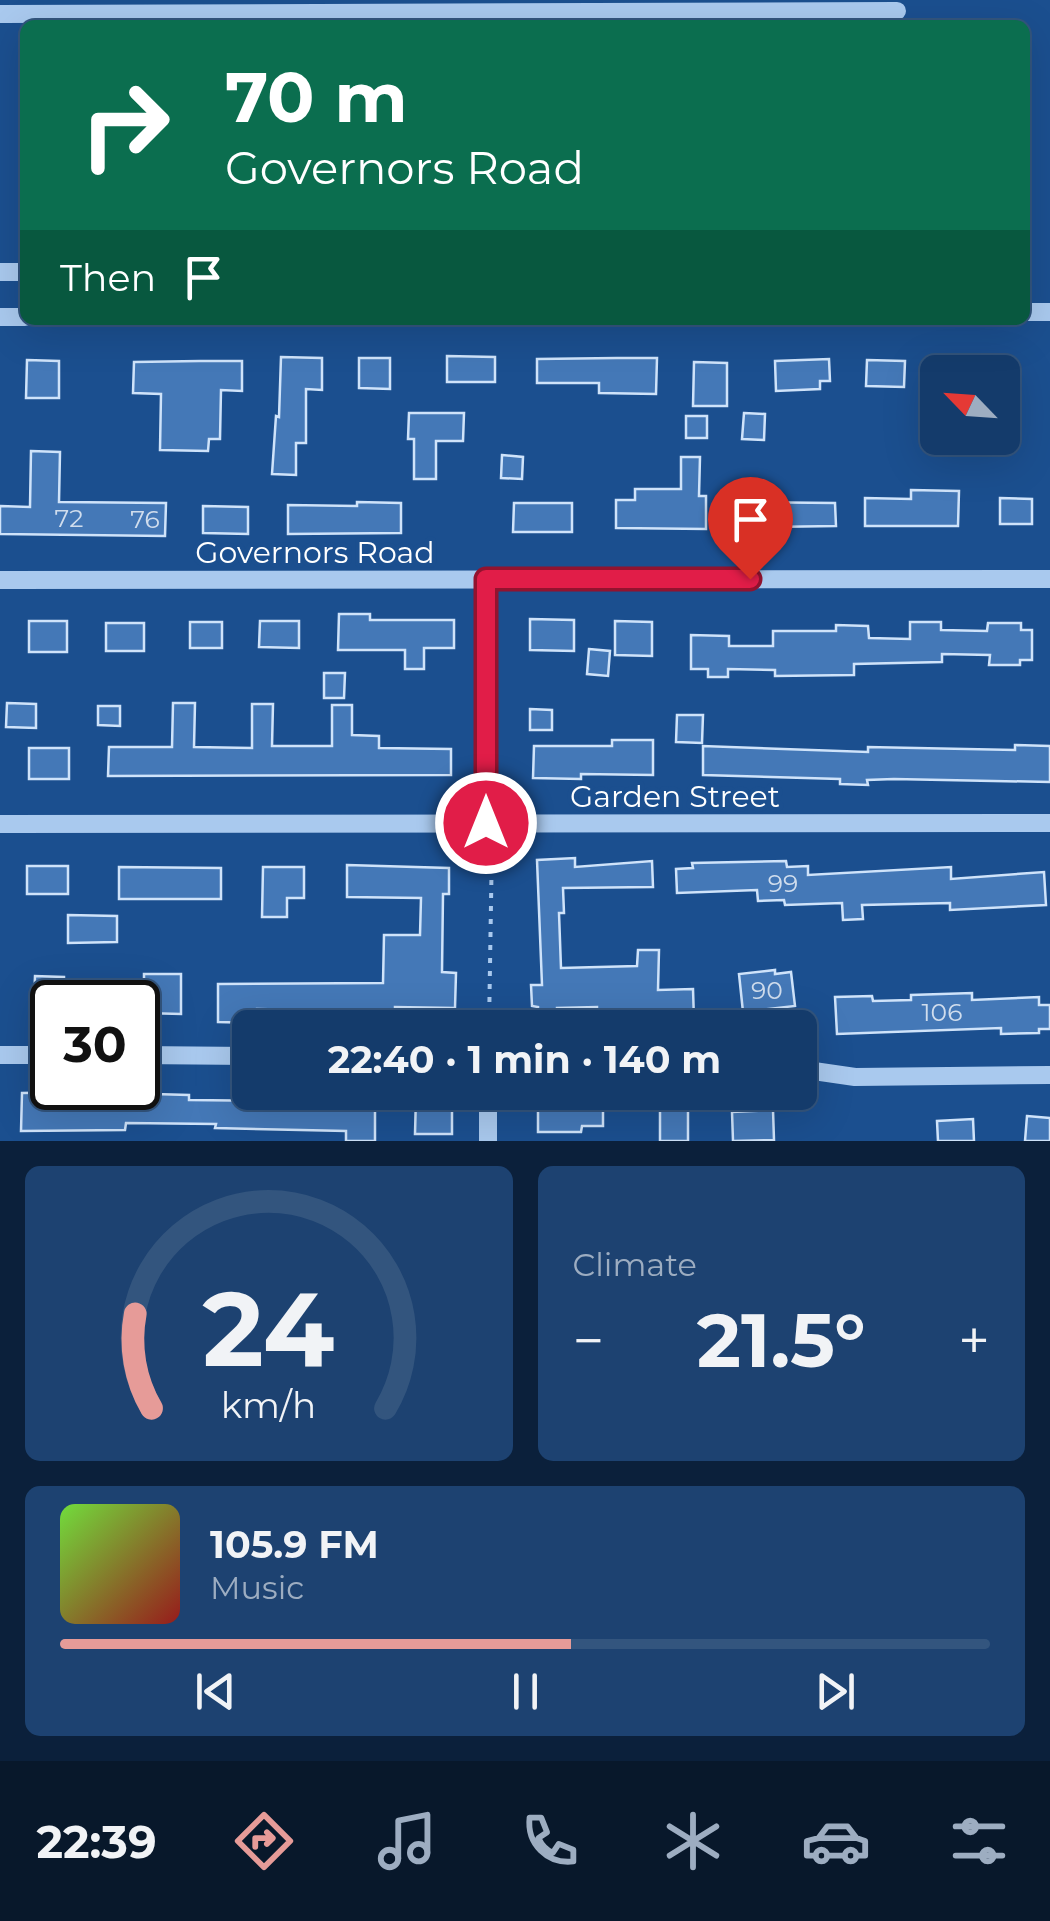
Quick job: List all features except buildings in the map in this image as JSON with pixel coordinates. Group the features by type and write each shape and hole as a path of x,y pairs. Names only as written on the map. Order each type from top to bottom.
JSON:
{"street":[{"path":"0,14 897,12"},
{"name":"Governors Road","path":"0,580 1050,578"},
{"path":"486,579 489,823"},
{"name":"Garden Street","path":"0,824 1050,823"},
{"path":"0,1055 30,1055"},
{"path":"160,1055 232,1056"},
{"path":"817,1071 855,1077 1050,1075"},
{"path":"488,1110 488,1141"}],"path":[{"path":"489,823 493,924 489,1010"}],"route":[{"path":"486,823 486,579 750,579"}]}
